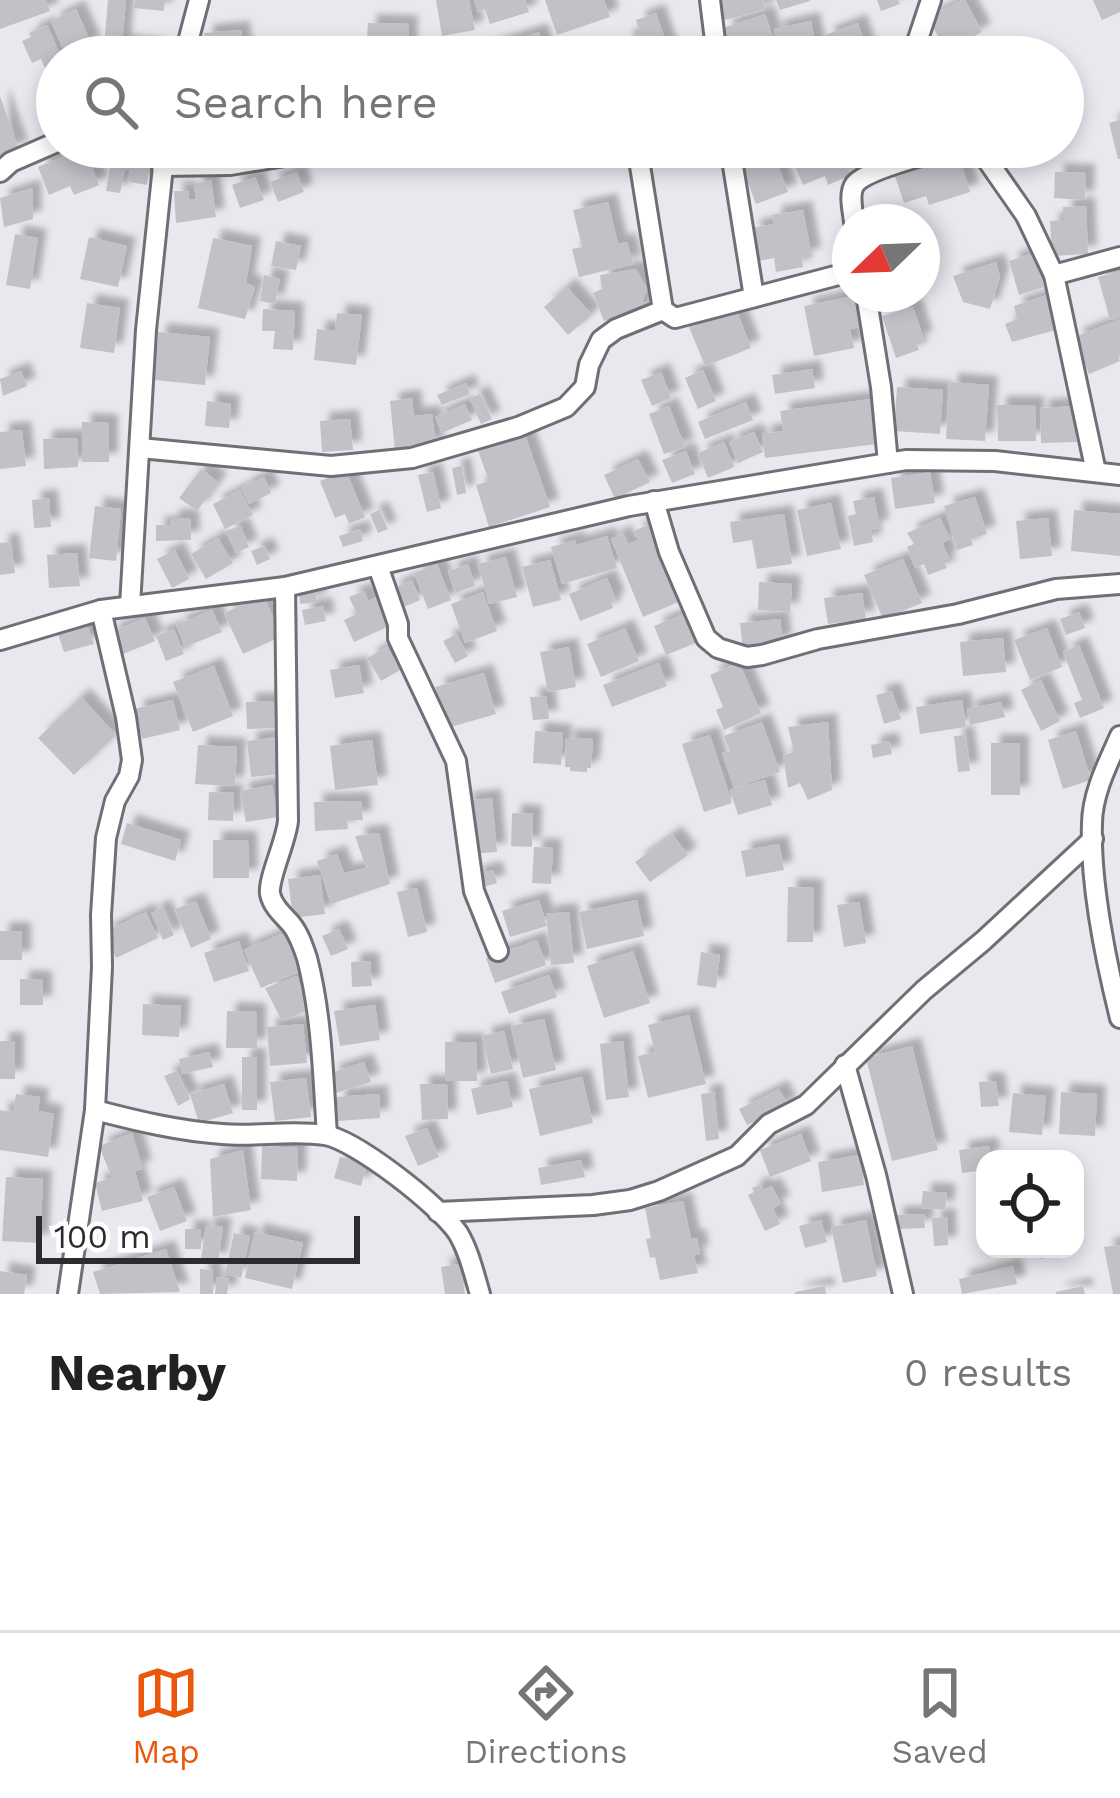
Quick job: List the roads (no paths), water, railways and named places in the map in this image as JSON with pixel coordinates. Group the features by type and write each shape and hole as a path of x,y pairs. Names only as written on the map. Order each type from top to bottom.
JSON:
{"street":[{"path":"190,36 199,0"},
{"path":"710,0 714,36"},
{"path":"919,36 931,0"},
{"path":"0,172 36,151"},
{"path":"130,606 146,330 162,168"},
{"path":"640,168 663,310 675,318 832,277"},
{"path":"733,168 754,297"},
{"path":"852,204 853,188 861,179 893,168"},
{"path":"992,168 1026,217 1054,275 1096,472"},
{"path":"1054,275 1120,257"},
{"path":"140,448 332,466 412,458 518,427 566,407 584,387 601,340 663,310"},
{"path":"869,312 888,463"},
{"path":"0,640 101,610 285,587 654,501 906,460 995,460 1120,475"},
{"path":"654,501 669,552 706,638 718,648 748,657 1056,589 1120,584"},
{"path":"378,566 398,624 398,638 456,761 474,891 498,951"},
{"path":"285,587 288,821 270,894 301,940 306,956 318,1016 327,1135"},
{"path":"68,1294 95,1110 106,838 132,760 101,610"},
{"path":"1120,736 1097,791 1091,823 1107,957 1120,1018"},
{"path":"438,1212 630,1200 736,1156 769,1124 806,1106 924,990 1093,839"},
{"path":"845,1066 903,1294"},
{"path":"95,1110 226,1135 327,1135 350,1143 450,1222 461,1238 479,1294"}]}
